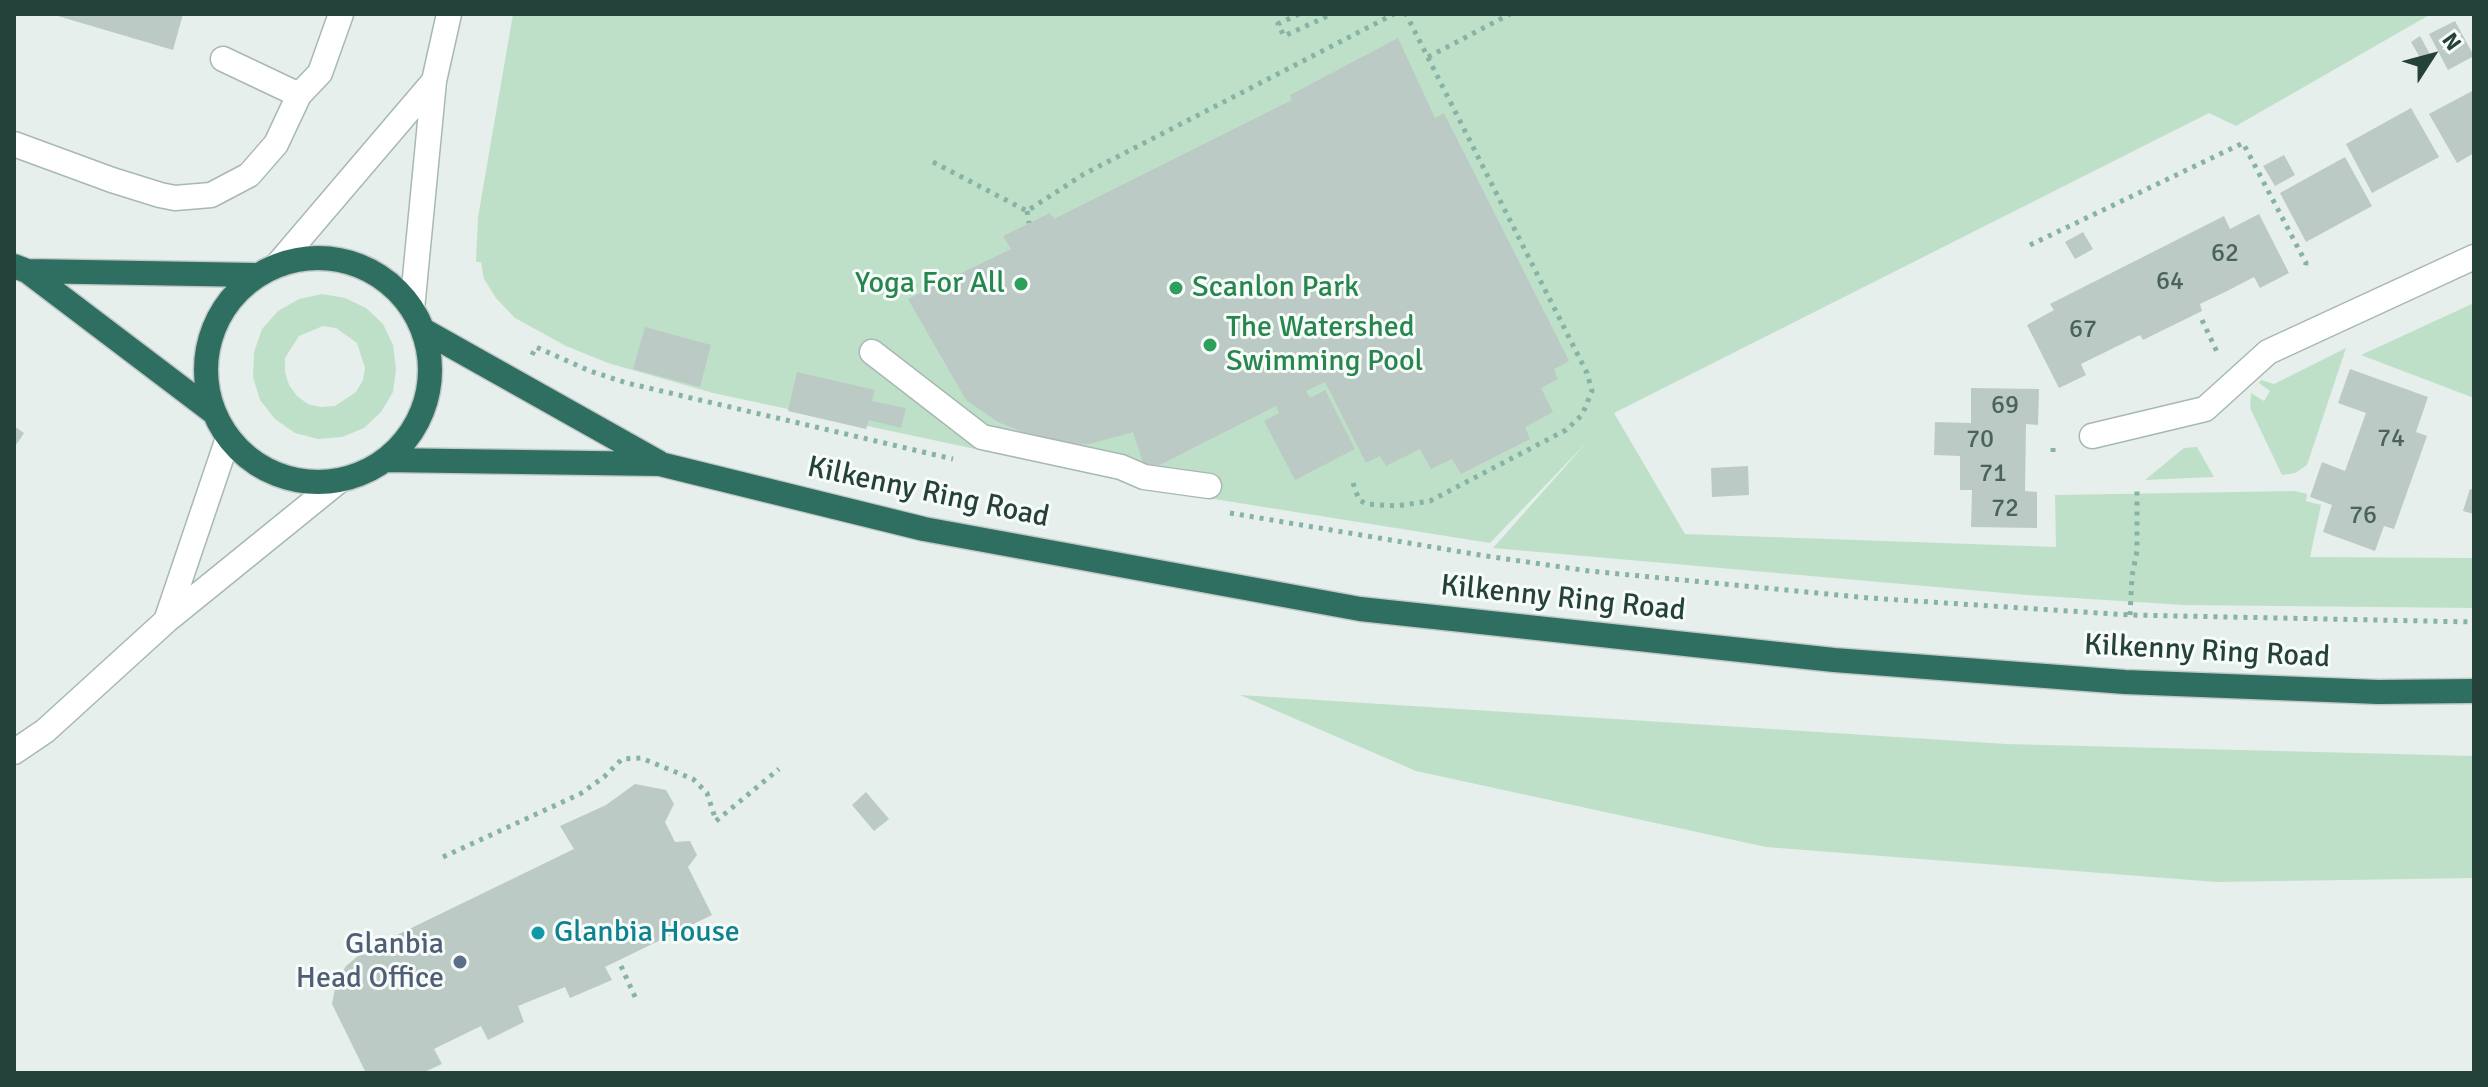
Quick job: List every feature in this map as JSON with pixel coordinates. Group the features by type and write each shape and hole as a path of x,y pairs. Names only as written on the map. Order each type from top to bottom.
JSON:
{"highway":[{"path":"315,257 353,263 386,281 418,320 430,365 426,402 410,434 385,460 364,473 340,480 309,482 278,475 251,460 228,438 213,412 205,374 210,336 228,302 256,275 278,264 315,257"},
{"path":"21,269 256,275"},
{"path":"21,269 213,412"},
{"name":"Kilkenny Ring Road","path":"418,320 517,383 660,464"},
{"name":"Kilkenny Ring Road","path":"385,460 660,464 924,529 1360,609 1834,660 2125,682 2378,692 2474,691"}],"street":[{"path":"14,144 160,195 175,198 211,195 249,175 276,144 299,95 320,73 341,14"},
{"path":"418,320 434,81 449,14"},
{"path":"223,59 299,95"},
{"path":"278,264 434,81"},
{"path":"2092,436 2205,409 2268,352 2474,257"},
{"path":"872,352 982,437 1121,467 1144,477 1209,486"},
{"path":"166,621 228,438"},
{"path":"14,752 45,731 166,621 340,480"}],"path":[{"path":"1299,14 1278,24 1284,36 1332,14"},
{"path":"1353,483 1359,500 1367,504 1396,506 1430,501 1566,430 1588,405 1592,391 1587,373 1406,14"},
{"path":"1428,57 1510,14"},
{"path":"1027,211 1084,174 1392,15"},
{"path":"2030,245 2243,143 2306,263 2305,271"},
{"path":"933,162 1027,211"},
{"path":"1027,211 1029,223"},
{"path":"2202,320 2219,357"},
{"path":"517,383 536,347 590,371 627,383 959,460"},
{"path":"2053,448 2053,456"},
{"path":"2130,615 2137,551 2137,487"},
{"path":"1220,512 1589,571 1869,598 2130,615 2474,622"},
{"path":"443,857 580,794 622,759 641,758 693,779 707,793 716,821 779,769"},
{"path":"621,966 636,999"}],"green space":[{"name":"Scanlon Park","path":"513,14 2431,14 2236,126 2209,113 1614,413 1685,534 2056,547 2055,495 2295,491 2307,494 2306,501 2321,505 2310,557 2474,558 2474,608 2184,605 2027,595 1493,548 1587,442 1490,543 1195,496 713,393 608,363 566,346 515,318 496,298 484,279 481,262 476,262 478,217"},
{"path":"322,294 345,298 366,308 383,324 393,345 396,369 393,392 381,412 364,428 342,437 318,439 295,433 275,419 260,400 253,377 254,352 262,329 278,311 299,299","holes":["323,326 336,328 357,343 365,368 363,380 356,392 335,406 308,404 289,385 285,358 299,336"]},
{"path":"2474,303 2474,398 2361,355"},
{"path":"2346,348 2307,465 2295,473 2282,475 2250,408 2251,393 2264,401 2270,391 2259,383 2261,380 2274,384"},
{"path":"2197,447 2214,477 2145,480 2184,448"},
{"path":"1240,695 2006,744 2474,756 2474,878 2217,882 1766,847 1416,771"}],"building":[{"path":"51,14 183,14 173,50"},
{"path":"2455,21 2474,56 2448,70 2429,34"},
{"path":"2420,36 2431,56 2422,61 2411,42"},
{"path":"1398,38 1435,118 1444,113 1569,361 1554,369 1558,379 1541,388 1553,412 1525,427 1530,439 1461,474 1452,459 1431,469 1420,449 1386,466 1380,456 1366,463 1325,382 1306,391 1310,398 1325,390 1355,449 1295,480 1264,421 1279,413 1276,406 1146,472 1133,432 1090,444 1061,443 998,422 966,400 908,299 1011,249 1003,236 1050,213 1054,219 1292,100 1290,95"},
{"path":"2474,90 2474,153 2457,163 2429,114"},
{"path":"2411,108 2439,157 2372,193 2346,144"},
{"path":"2284,155 2295,175 2275,186 2263,166"},
{"path":"2345,157 2372,206 2306,242 2280,193"},
{"path":"2259,214 2289,273 2260,288 2254,277 2200,304 2202,311 2143,340 2140,335 2081,364 2086,375 2059,388 2027,325 2054,310 2050,304 2224,216 2230,229"},
{"path":"2083,232 2093,249 2075,259 2065,242"},
{"path":"645,327 711,345 700,387 633,369"},
{"path":"2350,369 2428,397 2416,432 2427,436 2394,529 2384,526 2375,551 2323,532 2332,505 2310,497 2322,462 2345,471 2366,413 2338,403"},
{"path":"797,372 875,390 872,401 906,408 901,428 869,420 866,429 788,411"},
{"path":"1971,388 2039,389 2038,425 2026,424 2025,491 2037,492 2037,528 1971,527 1972,490 1960,490 1960,456 1934,455 1935,422 1971,423"},
{"path":"14,426 24,433 14,448"},
{"path":"1748,466 1749,495 1712,497 1711,468"},
{"path":"2470,489 2474,490 2474,514 2463,511"},
{"name":"Glanbia House","path":"635,784 666,790 674,804 665,822 675,842 690,841 697,855 688,867 712,915 605,967 612,980 570,998 565,987 518,1006 524,1022 488,1040 481,1026 434,1049 442,1064 422,1073 366,1073 332,1004 336,983 346,966 364,951 574,849 560,826 606,805"},
{"path":"866,792 889,819 874,831 852,805"}],"place":[{"name":"Yoga For All","path":"1021,284"},
{"name":"Scanlon Park","path":"1176,288"},
{"name":"The Watershed Swimming Pool","path":"1210,345"},
{"name":"Glanbia House","path":"538,933"},
{"name":"Glanbia Head Office","path":"460,962"}]}
